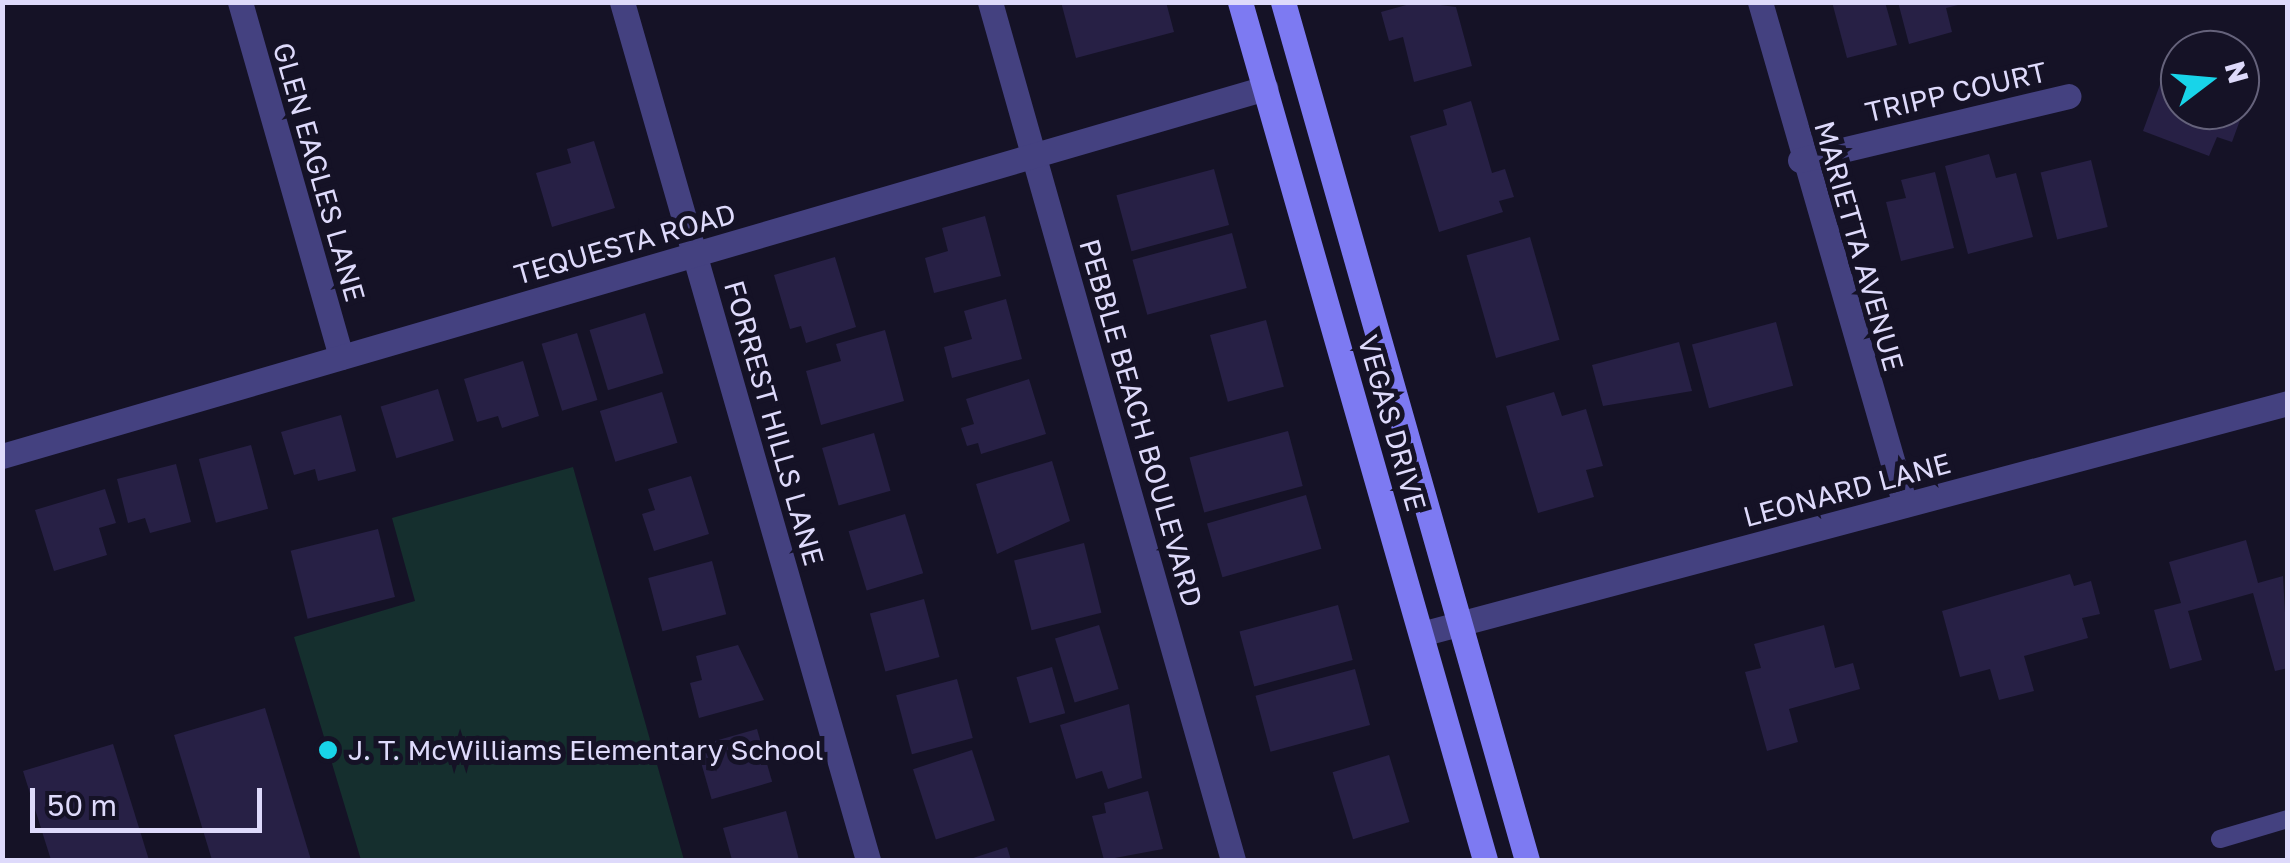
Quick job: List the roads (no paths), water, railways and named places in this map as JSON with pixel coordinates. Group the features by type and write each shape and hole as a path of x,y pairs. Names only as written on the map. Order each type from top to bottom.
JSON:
{"main road":[{"name":"VEGAS DRIVE","path":"1240,2 1485,860"},
{"name":"VEGAS DRIVE","path":"1283,2 1527,860"}],"street":[{"name":"GLEN EAGLES LANE","path":"240,2 340,358"},
{"name":"FORREST HILLS LANE","path":"622,2 868,860"},
{"name":"PEBBLE BEACH BOULEVARD","path":"990,2 1234,860"},
{"name":"MARIETTA AVENUE","path":"1760,2 1800,160 1905,505"},
{"name":"TEQUESTA ROAD","path":"2,456 1264,88"},
{"name":"TRIPP COURT","path":"1800,160 2068,96"},
{"name":"LEONARD LANE","path":"1421,634 2288,403"}],"lane":[{"path":"2220,839 2288,819"}],"place":[{"name":"J. T. McWilliams Elementary School","path":"328,750"}]}
